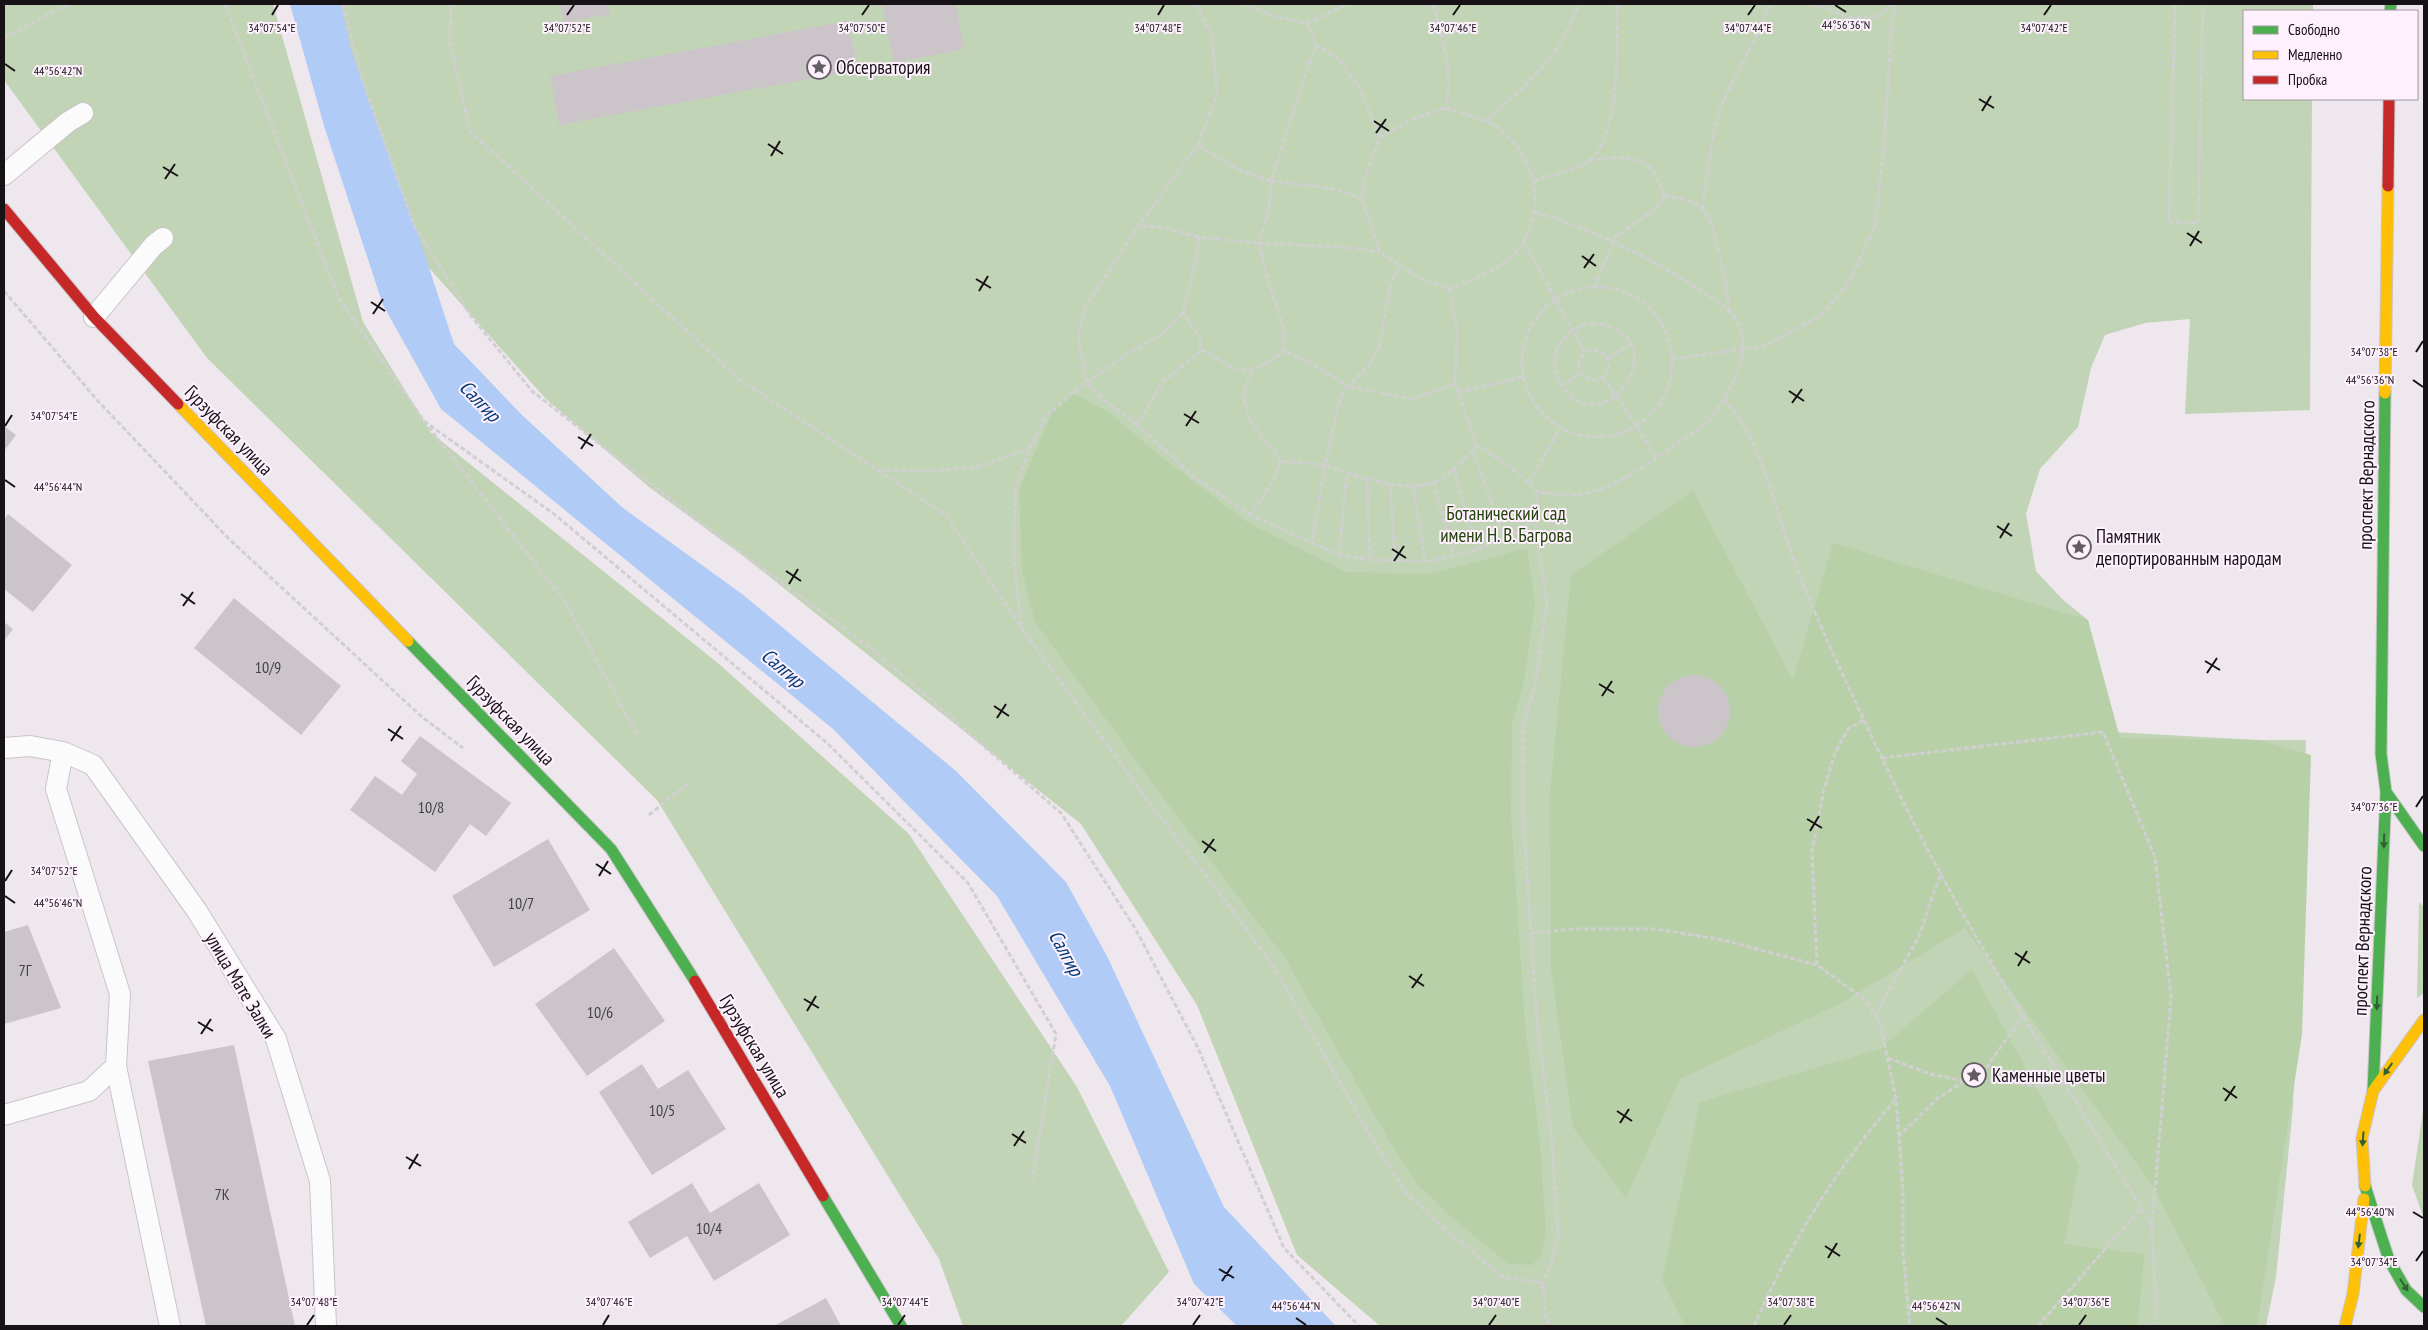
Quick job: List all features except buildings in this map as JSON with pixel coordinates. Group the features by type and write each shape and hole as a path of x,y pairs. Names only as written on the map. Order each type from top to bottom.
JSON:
{"main road":[{"name":"проспект Вернадского","path":"2373,1091 2386,792 2381,754 2389,100"},
{"name":"Гурзуфская улица","path":"4,210 94,317 611,849 667,934 901,1326"},
{"name":"проспект Вернадского","path":"2386,792 2424,846"},
{"path":"2345,1326 2353,1294 2365,1192 2362,1138 2373,1091 2424,1020"},
{"path":"2365,1192 2389,1260 2406,1290 2424,1307"}],"lane":[{"path":"2376,4 2387,10"},
{"path":"4,175 68,122 83,113"},
{"path":"94,317 154,245 163,238"},
{"name":"улица Мате Залки","path":"4,748 30,746 63,752 93,764 196,911 276,1039 320,1181 326,1326"},
{"path":"63,752 56,789 120,994 116,1066 170,1326"},
{"path":"4,1115 89,1091 116,1066"}],"path":[{"path":"4,38 68,4"},
{"path":"225,4 338,297 424,421 565,602 638,735"},
{"path":"343,4 362,79 414,225 470,316 538,396 702,524 873,650 1061,813 1135,928 1197,1046 1284,1248 1359,1326"},
{"path":"451,4 450,43 470,131 740,379 946,515 1022,628 1273,966 1378,1149 1406,1193 1442,1227 1503,1277 1543,1283"},
{"path":"1196,4 1212,36 1217,94 1198,145 1138,226 1084,309 1078,339 1088,383 1100,398 1138,425 1195,478 1251,515 1339,555 1370,560 1395,561 1425,561 1453,557 1505,539 1524,528 1534,516"},
{"path":"1242,4 1276,17 1307,23 1348,4"},
{"path":"1433,4 1444,46 1451,87 1446,108"},
{"path":"1486,121 1538,73 1571,27 1578,4"},
{"path":"1589,161 1606,138 1614,97 1617,4"},
{"path":"1476,446 1509,465 1538,492 1582,495 1615,484 1706,423 1729,390 1744,350 1741,329 1729,310 1714,232 1703,208 1712,148 1723,102 1737,70 1764,23 1770,4"},
{"path":"1813,4 1851,18 1879,16 1894,4"},
{"path":"1672,359 1765,346 1822,315 1849,282 1875,226 1884,147 1894,4"},
{"path":"2175,4 2170,222 2198,223 2203,4"},
{"path":"1307,23 1317,46 1337,58 1358,86 1380,137"},
{"path":"1284,351 1283,326 1258,243 1270,209 1271,181 1310,60 1317,46"},
{"path":"1138,226 1161,227 1199,237 1258,243 1334,246 1380,252 1421,279 1450,289 1504,263 1524,242 1530,231 1535,212 1534,181 1522,153 1502,130 1486,121 1446,108 1412,119 1380,137 1365,177 1362,200 1380,252"},
{"path":"1198,145 1240,170 1271,181 1325,187 1352,194 1362,200"},
{"path":"1534,181 1589,161 1611,157 1635,159 1653,171 1665,196"},
{"path":"1665,196 1683,199 1703,208"},
{"path":"1594,288 1612,241 1654,210 1665,196"},
{"path":"1535,212 1564,221 1653,260 1729,310"},
{"path":"1022,628 1014,558 1014,495 1030,448 1046,417 1080,386 1088,383 1126,355 1162,334 1183,313 1188,283 1197,257 1199,237"},
{"path":"1524,242 1585,353"},
{"path":"1312,542 1325,465 1340,398 1347,386 1368,367 1379,348 1391,284 1399,266"},
{"path":"1607,288 1634,296 1655,314 1669,338 1673,365 1667,392 1652,416 1629,431 1602,438 1575,434 1561,427 1550,421 1532,400 1524,377 1524,346 1534,321 1554,298 1579,289 1607,288"},
{"path":"1252,371 1243,394 1249,419 1281,461 1325,465 1347,472 1354,477 1390,484 1413,486 1434,482 1474,451 1476,446 1455,384 1457,331 1450,289"},
{"path":"4,291 98,401 230,539 422,717 468,752"},
{"path":"1183,313 1200,338 1201,350"},
{"path":"1592,323 1607,324 1620,331 1631,344 1635,354 1633,368 1628,381 1615,396 1599,405 1585,404 1572,397 1561,386 1556,374 1554,360 1558,346 1572,331 1578,326 1592,323"},
{"path":"1608,358 1631,344"},
{"path":"1201,350 1237,370 1252,371 1266,365 1284,351"},
{"path":"1138,425 1161,384 1201,350"},
{"path":"1590,350 1601,352 1608,358 1609,370 1602,378 1593,381 1584,377 1581,373 1579,362 1585,353 1590,350"},
{"path":"1284,351 1314,364 1347,386 1412,399 1455,384"},
{"path":"1561,386 1581,373"},
{"path":"1459,392 1524,377"},
{"path":"1602,378 1637,426 1656,458"},
{"path":"1723,399 1740,417 1768,480 1798,573 1882,758 1941,872 2064,1084 2152,1226"},
{"path":"424,421 554,514 812,731 968,882 1056,1034 1032,1181"},
{"path":"1529,482 1561,427"},
{"path":"879,470 927,471 978,467 1030,448"},
{"path":"1474,451 1505,539"},
{"path":"1251,515 1274,479 1281,461"},
{"path":"1453,468 1478,549"},
{"path":"1339,555 1347,472"},
{"path":"1366,478 1370,560"},
{"path":"1434,482 1453,557"},
{"path":"1390,484 1395,561"},
{"path":"1413,486 1425,561"},
{"path":"1538,492 1534,516 1547,603 1535,685 1523,727 1523,815 1536,1023 1552,1142 1558,1234 1552,1262 1543,1283 1546,1320 1552,1326"},
{"path":"1817,965 1812,852 1824,789 1835,753 1848,728 1865,720"},
{"path":"1882,758 2103,732 2155,857 2172,997 2152,1226 2157,1326"},
{"path":"649,815 687,784"},
{"path":"1875,1016 1919,936 1941,872"},
{"path":"1531,933 1573,929 1656,930 1723,940 1817,965 1864,999 1880,1023 1896,1100 1897,1137 1903,1189 1903,1252 1910,1326"},
{"path":"1978,1081 1988,1063 2024,1016"},
{"path":"1887,1058 1930,1074 1965,1081 2036,1086 2064,1084"},
{"path":"1897,1137 1938,1098 1965,1081"},
{"path":"1754,1326 1807,1220 1839,1170 1896,1100"},
{"path":"2038,1326 2141,1208"}],"green space":[{"path":"4,4 273,4 363,322 430,432 719,664 909,834 1077,1087 1169,1272 1121,1326 963,1326 939,1259 657,800 207,358 4,80"},
{"name":"Ботанический сад имени Н. В. Багрова","path":"333,4 2313,4 2313,10 2243,10 2243,100 2312,100 2310,410 2185,414 2190,319 2145,323 2105,335 2091,368 2078,427 2040,469 2026,514 2036,571 2062,599 2088,620 2113,732 2258,740 2306,740 2293,1107 2276,1277 2266,1326 1380,1326 1297,1255 1197,1005 1081,824 742,555 649,487 546,399 422,260"},
{"path":"1072,393 1107,411 1164,459 1250,524 1346,572 1431,574 1527,548 1535,603 1524,682 1512,725 1511,815 1525,1024 1540,1143 1546,1233 1541,1256 1532,1265 1508,1264 1451,1217 1417,1184 1390,1142 1285,958 1170,807 1035,622 1022,570 1019,490 1053,410"},
{"path":"1693,491 1793,680 1833,543 2088,620 2120,738 2258,740 2311,755 2302,1034 2257,1326 2225,1326 2153,1186 1965,928 1841,1003 1680,1079 1626,1198 1573,1127 1551,968 1550,793 1571,575"},
{"path":"2419,902 2424,907 2424,993 2417,998"},
{"path":"1972,969 2079,1166 2064,1244 2144,1254 2138,1326 1685,1326 1662,1280 1700,1102 1880,1049"},
{"path":"2424,1104 2424,1219 2412,1185"}],"water":[{"name":"Салгир","path":"290,4 341,4 351,50 421,243 454,344 522,415 623,508 742,594 956,771 1066,882 1107,956 1224,1207 1336,1326 1237,1326 1194,1284 1110,1086 997,896 833,729 441,409 383,305 324,126"}],"traffic: fast":[{"path":"2390,10 2391,4"},
{"path":"2373,1091 2386,792 2381,754 2385,393"},
{"path":"408,641 611,849 695,981"},
{"path":"2386,792 2424,846"},
{"path":"2365,1186 2389,1260 2406,1290 2424,1307"},
{"path":"823,1196 901,1326"}],"traffic: slow":[{"path":"2385,393 2388,186"},
{"path":"178,404 408,641"},
{"path":"2365,1186 2362,1138 2373,1091 2424,1020"},
{"path":"2345,1326 2353,1294 2364,1199"}],"traffic: jam":[{"path":"2388,186 2389,100"},
{"path":"4,209 94,317 178,404"},
{"path":"695,981 823,1196"}],"place":[{"name":"Обсерватория","path":"819,67"},
{"name":"Памятник депортированным народам","path":"2079,547"},
{"name":"Каменные цветы","path":"1974,1075"}]}
